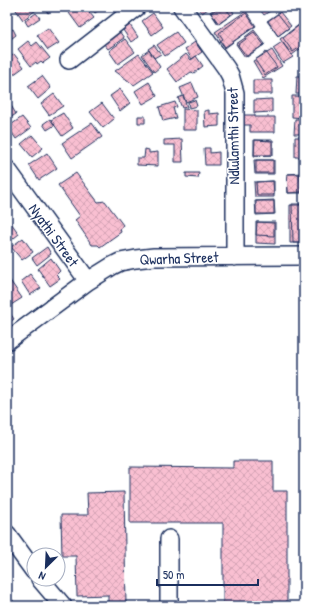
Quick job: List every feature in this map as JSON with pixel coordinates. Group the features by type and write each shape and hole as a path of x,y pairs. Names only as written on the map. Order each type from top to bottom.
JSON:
{"street":[{"path":"69,60 137,7"},
{"name":"Ndlulamthi Street","path":"182,7 226,68 235,93 236,257"},
{"name":"Nyathi Street","path":"8,171 88,281"},
{"name":"Qwarha Street","path":"7,341 88,281 120,262 154,257 304,256"},
{"path":"7,534 26,560"},
{"path":"169,539 169,606"},
{"path":"47,587 63,606"}],"building":[{"path":"14,7 34,7 36,10 23,20"},
{"path":"44,7 56,7 48,13"},
{"path":"78,7 85,7 94,18 80,28 69,13"},
{"path":"91,7 103,7 95,13"},
{"path":"197,7 211,7 202,13"},
{"path":"217,7 230,7 234,13 218,24 210,12"},
{"path":"219,7 230,7 227,10 231,15 219,24 211,13"},
{"path":"258,7 276,7 264,15"},
{"path":"246,11 256,26 225,47 215,32"},
{"path":"280,12 291,26 278,36 267,21"},
{"path":"36,13 40,18 28,26 25,21"},
{"path":"153,13 163,27 152,35 142,21"},
{"path":"246,13 255,26 225,48 220,41 223,39 219,33"},
{"path":"278,14 289,28 278,36 268,21"},
{"path":"304,20 304,44 293,52 283,38"},
{"path":"304,21 304,46 292,55 280,39"},
{"path":"7,25 11,30 13,29 16,35 7,42"},
{"path":"130,25 138,37 131,42 123,30"},
{"path":"48,28 59,43 48,50 37,35"},
{"path":"254,30 265,44 247,57 238,45"},
{"path":"119,31 124,38 108,49 103,43"},
{"path":"176,32 184,43 165,56 157,45"},
{"path":"254,32 264,45 245,57 236,44"},
{"path":"125,39 135,52 118,64 109,51"},
{"path":"28,41 32,46 37,42 50,58 43,63 41,61 37,64 36,62 31,66 18,49"},
{"path":"195,42 202,52 192,59 185,49"},
{"path":"282,42 293,57 283,63 273,48"},
{"path":"154,45 161,54 154,58 148,49"},
{"path":"149,50 160,67 154,72 142,55"},
{"path":"272,50 282,66 263,78 253,61"},
{"path":"266,52 277,67 265,75 255,60"},
{"path":"14,54 24,67 13,75 7,67 7,60"},
{"path":"139,54 153,72 134,85 115,71"},
{"path":"186,54 191,60 196,56 203,66 194,73 191,72 177,82 167,69"},
{"path":"42,76 51,88 38,99 28,86"},
{"path":"297,76 304,76 304,94 296,94"},
{"path":"253,80 272,80 272,94 253,94"},
{"path":"149,82 157,96 143,104 135,91"},
{"path":"192,83 198,97 186,102 180,88"},
{"path":"120,89 130,103 120,111 110,96"},
{"path":"54,94 63,106 49,115 41,104"},
{"path":"183,96 187,107 182,108 178,98"},
{"path":"292,96 304,96 304,118 292,117"},
{"path":"272,99 272,112 254,113 254,100"},
{"path":"195,100 197,106 189,108 188,102"},
{"path":"9,102 16,114 7,120 7,103"},
{"path":"175,102 177,107 173,108 176,118 163,121 159,107"},
{"path":"102,103 114,119 103,128 90,112"},
{"path":"183,109 197,110 197,130 183,130"},
{"path":"209,110 209,114 219,113 219,126 205,127 204,111"},
{"path":"63,113 73,128 62,136 51,120"},
{"path":"243,115 255,115 255,117 275,117 275,132 250,132 250,125 243,125"},
{"path":"138,116 145,116 145,123 138,123"},
{"path":"22,117 31,128 16,139 8,127"},
{"path":"50,119 55,125 47,130 43,124"},
{"path":"295,119 304,119 304,134 294,134"},
{"path":"92,123 102,137 72,158 62,143"},
{"path":"32,135 43,148 32,157 21,144"},
{"path":"295,137 304,137 304,157 295,157"},
{"path":"182,139 183,162 175,162 175,145 164,145 164,140"},
{"path":"254,140 273,140 273,155 254,156"},
{"path":"255,140 272,141 272,155 254,155"},
{"path":"204,148 210,148 210,153 219,152 219,165 205,165"},
{"path":"145,149 149,150 149,153 158,152 158,166 137,165 137,158 144,158"},
{"path":"47,153 57,168 39,180 29,165"},
{"path":"254,160 274,160 274,174 255,174"},
{"path":"256,160 273,160 273,173 256,173"},
{"path":"76,173 98,202 105,201 123,225 120,229 121,232 100,247 98,245 92,245 75,220 80,216 58,185"},
{"path":"186,173 199,173 198,178 186,177"},
{"path":"301,173 302,193 288,193 287,174"},
{"path":"287,174 300,174 301,192 288,193"},
{"path":"273,181 274,195 257,195 256,182"},
{"path":"274,181 274,197 255,197 254,182"},
{"path":"274,200 275,214 256,215 255,201"},
{"path":"256,201 274,201 274,214 256,214"},
{"path":"292,204 304,204 304,243 293,243"},
{"path":"290,205 304,205 304,243 290,243"},
{"path":"9,220 19,234 9,242 7,238 7,221"},
{"path":"256,222 275,222 275,244 256,243"},
{"path":"257,222 274,223 274,236 256,235"},
{"path":"23,238 33,252 22,260 11,247"},
{"path":"47,247 51,254 37,265 32,258"},
{"path":"51,258 60,271 56,275 60,279 50,286 38,269"},
{"path":"30,274 41,288 30,295 21,281"},
{"path":"9,279 22,298 11,305 7,299 7,281"},
{"path":"7,309 14,319 7,324"},
{"path":"233,461 273,461 273,491 287,491 287,606 223,606 223,523 130,523 130,467 233,468"},
{"path":"124,492 126,606 108,606 108,595 77,596 76,556 66,556 66,547 62,547 61,515 88,515 87,493"},
{"path":"7,592 16,605 7,606"}]}
